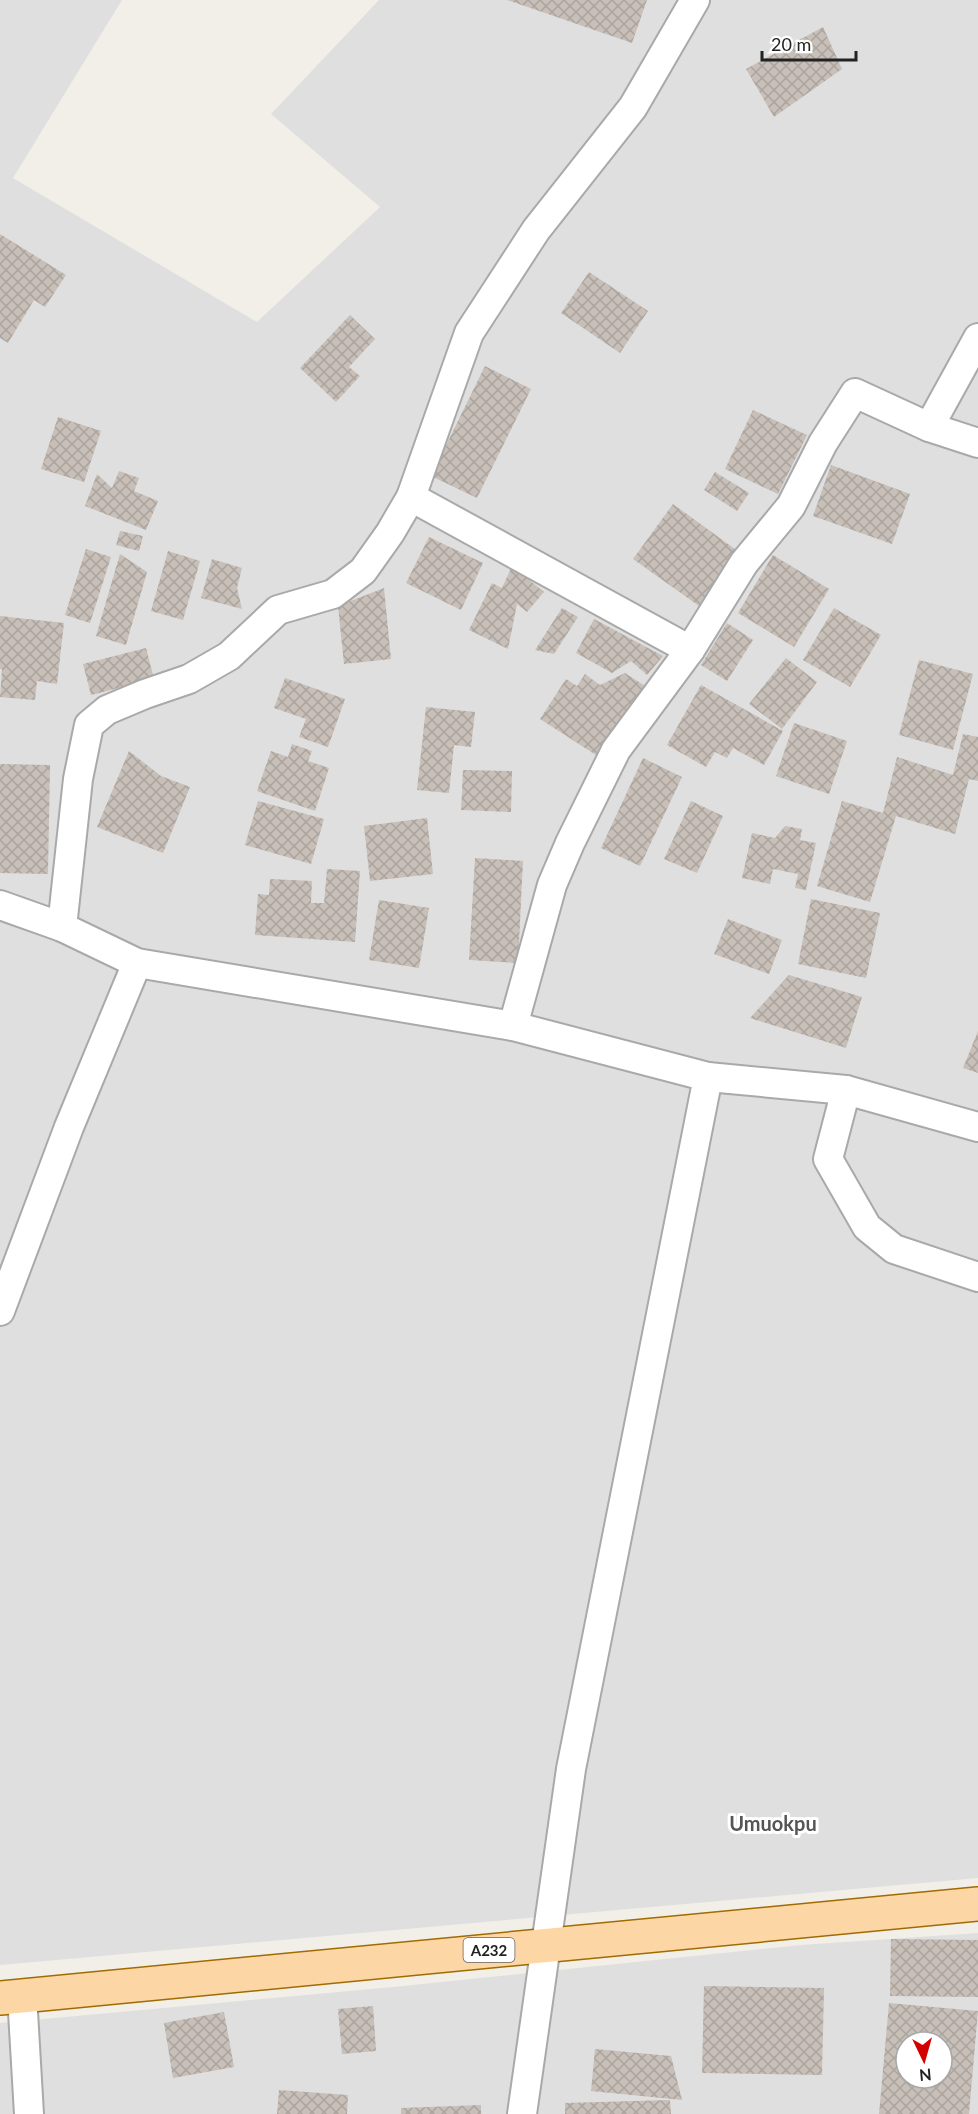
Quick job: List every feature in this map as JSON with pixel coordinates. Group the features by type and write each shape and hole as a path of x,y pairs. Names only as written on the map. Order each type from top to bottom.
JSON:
{"main road":[{"name":"A232","path":"11,1996 978,1904"}],"street":[{"path":"62,927 78,779 89,724 107,710 189,679 229,656 278,610 333,594 363,571 390,533 411,497 469,333 536,230 633,107 695,0"},
{"path":"929,427 978,338"},
{"path":"513,1026 552,885 616,750 690,650 744,563 791,506 823,443 855,393 929,427 978,443"},
{"path":"411,497 690,650"},
{"path":"0,905 62,927 137,963 513,1026 708,1077 846,1090 978,1127"},
{"path":"0,1311 69,1127 137,963"},
{"path":"522,2114 571,1769 708,1077"},
{"path":"846,1090 828,1159 867,1227 894,1249 978,1277"},
{"path":"11,1996 29,2114"}],"shaded area":[{"path":"0,0 122,0 13,178 257,322 380,207 271,114 379,0 978,0 978,1878 0,1965"},
{"path":"978,1933 978,2114 0,2114 0,2023 393,1987 801,1945"}],"building":[{"path":"507,0 647,0 632,43"},
{"path":"823,27 842,69 774,117 746,69"},
{"path":"0,234 66,275 45,307 34,300 8,343 0,338"},
{"path":"589,272 648,311 620,353 561,313"},
{"path":"350,315 375,339 349,367 360,376 336,402 300,368"},
{"path":"485,366 531,389 477,498 431,476"},
{"path":"753,410 807,435 778,494 725,469"},
{"path":"58,417 101,431 84,482 41,469"},
{"path":"831,465 910,494 892,544 813,516"},
{"path":"119,471 139,478 134,491 158,501 146,530 85,506 97,474 112,488"},
{"path":"715,472 749,493 737,511 704,490"},
{"path":"673,504 739,552 699,606 633,559"},
{"path":"120,531 143,536 139,551 116,545"},
{"path":"429,537 483,563 461,610 406,583"},
{"path":"86,549 111,557 90,623 65,615"},
{"path":"168,551 200,561 183,620 151,611"},
{"path":"120,554 147,572 126,645 96,636"},
{"path":"773,555 829,589 794,647 738,613"},
{"path":"212,559 242,568 237,588 242,609 201,598"},
{"path":"512,566 544,592 527,612 517,604 508,649 469,630 492,583 502,588"},
{"path":"384,588 391,659 344,664 338,606"},
{"path":"562,608 578,617 554,654 535,650"},
{"path":"834,608 881,635 850,687 803,660"},
{"path":"0,616 64,623 57,684 37,681 35,700 0,697 2,669 0,669"},
{"path":"594,619 663,656 647,675 631,661 612,673 576,653"},
{"path":"727,623 753,640 727,681 701,665"},
{"path":"146,648 154,679 91,695 83,664"},
{"path":"786,658 817,682 782,729 749,704"},
{"path":"919,660 973,674 953,750 899,735"},
{"path":"625,673 648,688 602,759 540,719 566,679 577,686 585,674 600,685"},
{"path":"285,678 345,699 328,747 299,737 306,719 274,708"},
{"path":"701,685 783,731 764,765 733,748 727,758 715,752 706,767 667,745"},
{"path":"426,707 475,712 471,747 454,745 449,793 417,790"},
{"path":"794,723 847,741 829,794 776,776"},
{"path":"963,734 978,737 978,781 969,779 955,834 896,816 870,902 817,886 842,801 883,813 897,757 953,775"},
{"path":"292,744 312,751 308,761 329,768 315,811 257,791 271,751 288,757"},
{"path":"129,751 161,776 190,787 163,853 97,827"},
{"path":"643,758 682,777 640,866 601,848"},
{"path":"0,764 50,765 48,874 0,873"},
{"path":"463,770 512,771 511,812 461,810"},
{"path":"258,801 324,819 311,864 245,845"},
{"path":"691,801 723,816 697,873 664,859"},
{"path":"427,818 433,874 370,881 364,826"},
{"path":"785,826 802,829 800,840 816,843 806,890 795,888 798,874 773,869 770,884 742,878 752,833 775,838"},
{"path":"475,858 523,861 518,963 469,960"},
{"path":"327,869 360,871 355,942 255,935 258,894 269,895 270,879 312,881 311,903 324,903"},
{"path":"811,899 880,913 866,978 798,964"},
{"path":"379,900 429,908 419,968 369,960"},
{"path":"728,919 782,940 769,974 714,954"},
{"path":"789,975 862,997 846,1048 750,1018"},
{"path":"978,1031 978,1073 963,1068"},
{"path":"891,1939 978,1940 978,1997 890,1996"},
{"path":"704,1986 824,1988 822,2075 702,2073"},
{"path":"889,2003 978,2011 969,2114 879,2114"},
{"path":"373,2006 376,2051 342,2054 338,2009"},
{"path":"224,2012 234,2067 173,2078 164,2023"},
{"path":"595,2049 671,2056 682,2100 591,2091"},
{"path":"279,2090 348,2095 347,2114 277,2114"},
{"path":"670,2100 671,2114 565,2114 565,2103"},
{"path":"481,2105 481,2114 401,2114 401,2108"}],"district":[{"name":"Umuokpu","path":"773,1823"}]}
